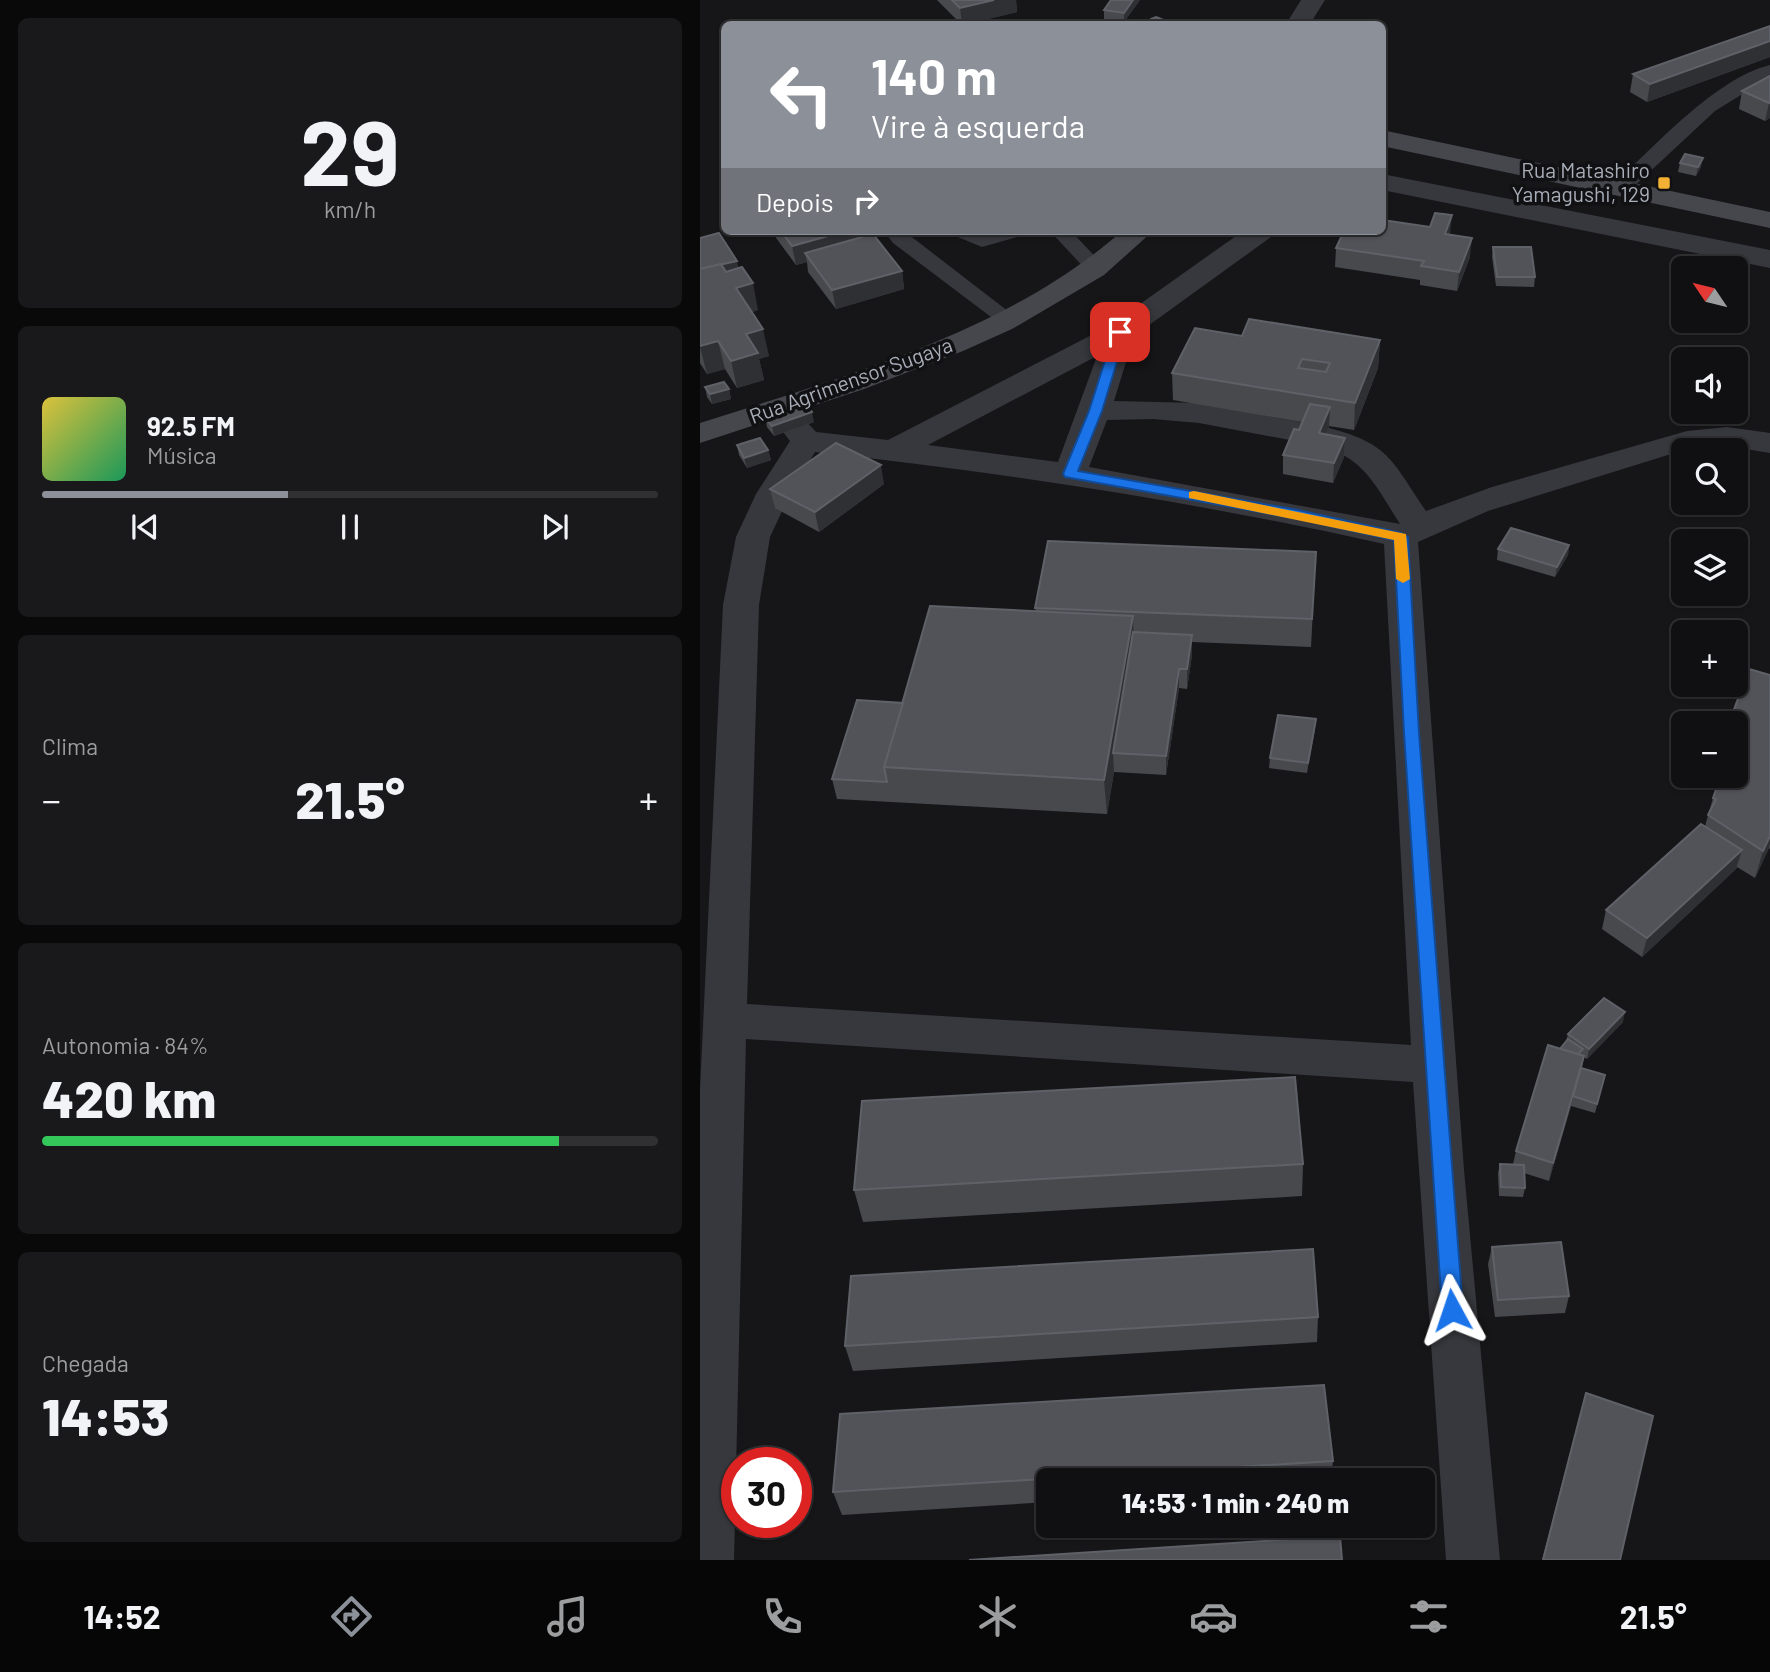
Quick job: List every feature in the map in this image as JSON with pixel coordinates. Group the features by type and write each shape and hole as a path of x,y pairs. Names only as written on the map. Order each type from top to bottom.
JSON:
{"main road":[{"path":"1386,139 1770,220"},
{"name":"Rua Agrimensor Sugaya","path":"700,433 793,424 879,375 946,349 1006,319 1095,268 1134,235"}],"street":[{"path":"1300,21 1313,0"},
{"path":"1386,183 1770,259"},
{"path":"893,450 1120,332 1255,235"},
{"path":"1070,474 1095,411 1120,332"},
{"path":"1095,411 1153,410 1199,413 1316,435 1352,445 1375,460 1410,532 1434,1065 1473,1560"},
{"path":"707,1560 741,605 752,537 773,494 793,424 893,450 1070,474 1410,532 1502,497 1676,444 1711,437 1746,437 1770,443"},
{"path":"725,1020 1434,1065"}],"lane":[{"path":"1621,188 1718,100 1746,80 1770,70"},
{"path":"898,235 918,253 1006,319"},
{"path":"969,235 982,241 1003,235"},
{"path":"1064,235 1095,268"}],"building":[{"path":"952,0 994,0 960,8"},
{"path":"1111,0 1133,0 1124,13 1104,10"},
{"path":"1156,17 1166,21 1150,21"},
{"path":"1770,26 1770,41 1650,84 1633,74"},
{"path":"1770,76 1769,103 1742,91"},
{"path":"1685,154 1703,158 1698,167 1680,163"},
{"path":"1435,213 1452,215 1445,234 1472,238 1459,272 1421,266 1424,261 1336,248 1342,235 1386,235 1386,221 1430,227"},
{"path":"719,233 737,261 700,269 700,238"},
{"path":"784,235 832,235 792,246"},
{"path":"874,235 902,271 832,290 805,253"},
{"path":"1493,247 1531,247 1535,277 1497,277"},
{"path":"721,264 726,272 742,267 753,283 736,288 763,329 746,334 758,353 731,361 718,341 700,346 700,269"},
{"path":"1249,319 1380,340 1355,403 1172,373 1195,328 1242,336","holes":["1302,359 1330,363 1326,372 1298,368"]},
{"path":"724,382 729,389 710,394 705,387"},
{"path":"806,403 812,412 772,426 765,417"},
{"path":"1310,404 1330,407 1319,433 1345,438 1334,463 1283,455 1294,429 1299,430"},
{"path":"760,438 768,450 744,458 737,445"},
{"path":"836,443 881,465 815,512 770,489"},
{"path":"1511,528 1569,545 1557,567 1498,549"},
{"path":"1048,541 1316,552 1312,619 1035,608"},
{"path":"930,606 1133,616 1104,780 884,767"},
{"path":"1133,632 1192,635 1187,669 1179,669 1166,756 1113,753"},
{"path":"1749,669 1770,675 1770,836 1763,851 1708,815 1716,799 1713,798 1716,788 1748,788 1748,711 1733,711 1739,697 1748,697"},
{"path":"857,700 903,703 884,767 887,782 832,779"},
{"path":"1278,715 1316,719 1308,763 1270,758"},
{"path":"1701,824 1742,850 1647,938 1606,910"},
{"path":"1604,998 1625,1012 1589,1049 1568,1034"},
{"path":"1568,1039 1583,1049 1578,1054 1560,1049"},
{"path":"1548,1045 1584,1056 1553,1163 1516,1151"},
{"path":"1581,1068 1605,1075 1597,1104 1573,1096"},
{"path":"1295,1077 1303,1164 854,1190 862,1101"},
{"path":"1500,1164 1524,1165 1525,1188 1501,1187"},
{"path":"1561,1242 1569,1296 1498,1300 1492,1247"},
{"path":"1313,1249 1318,1317 845,1346 851,1276"},
{"path":"1324,1385 1333,1461 1220,1468 1036,1468 1036,1479 833,1492 840,1414"},
{"path":"1586,1393 1653,1416 1620,1560 1543,1560"},
{"path":"1340,1538 1342,1560 969,1560"}],"slow traffic":[{"path":"1194,495 1401,537 1403,579"}],"place":[{"name":"Rua Matashiro Yamagushi, 129","path":"1664,183"}],"route":[{"path":"1120,332 1095,411 1070,474 1298,514 1401,537 1411,733 1452,1310"}]}
